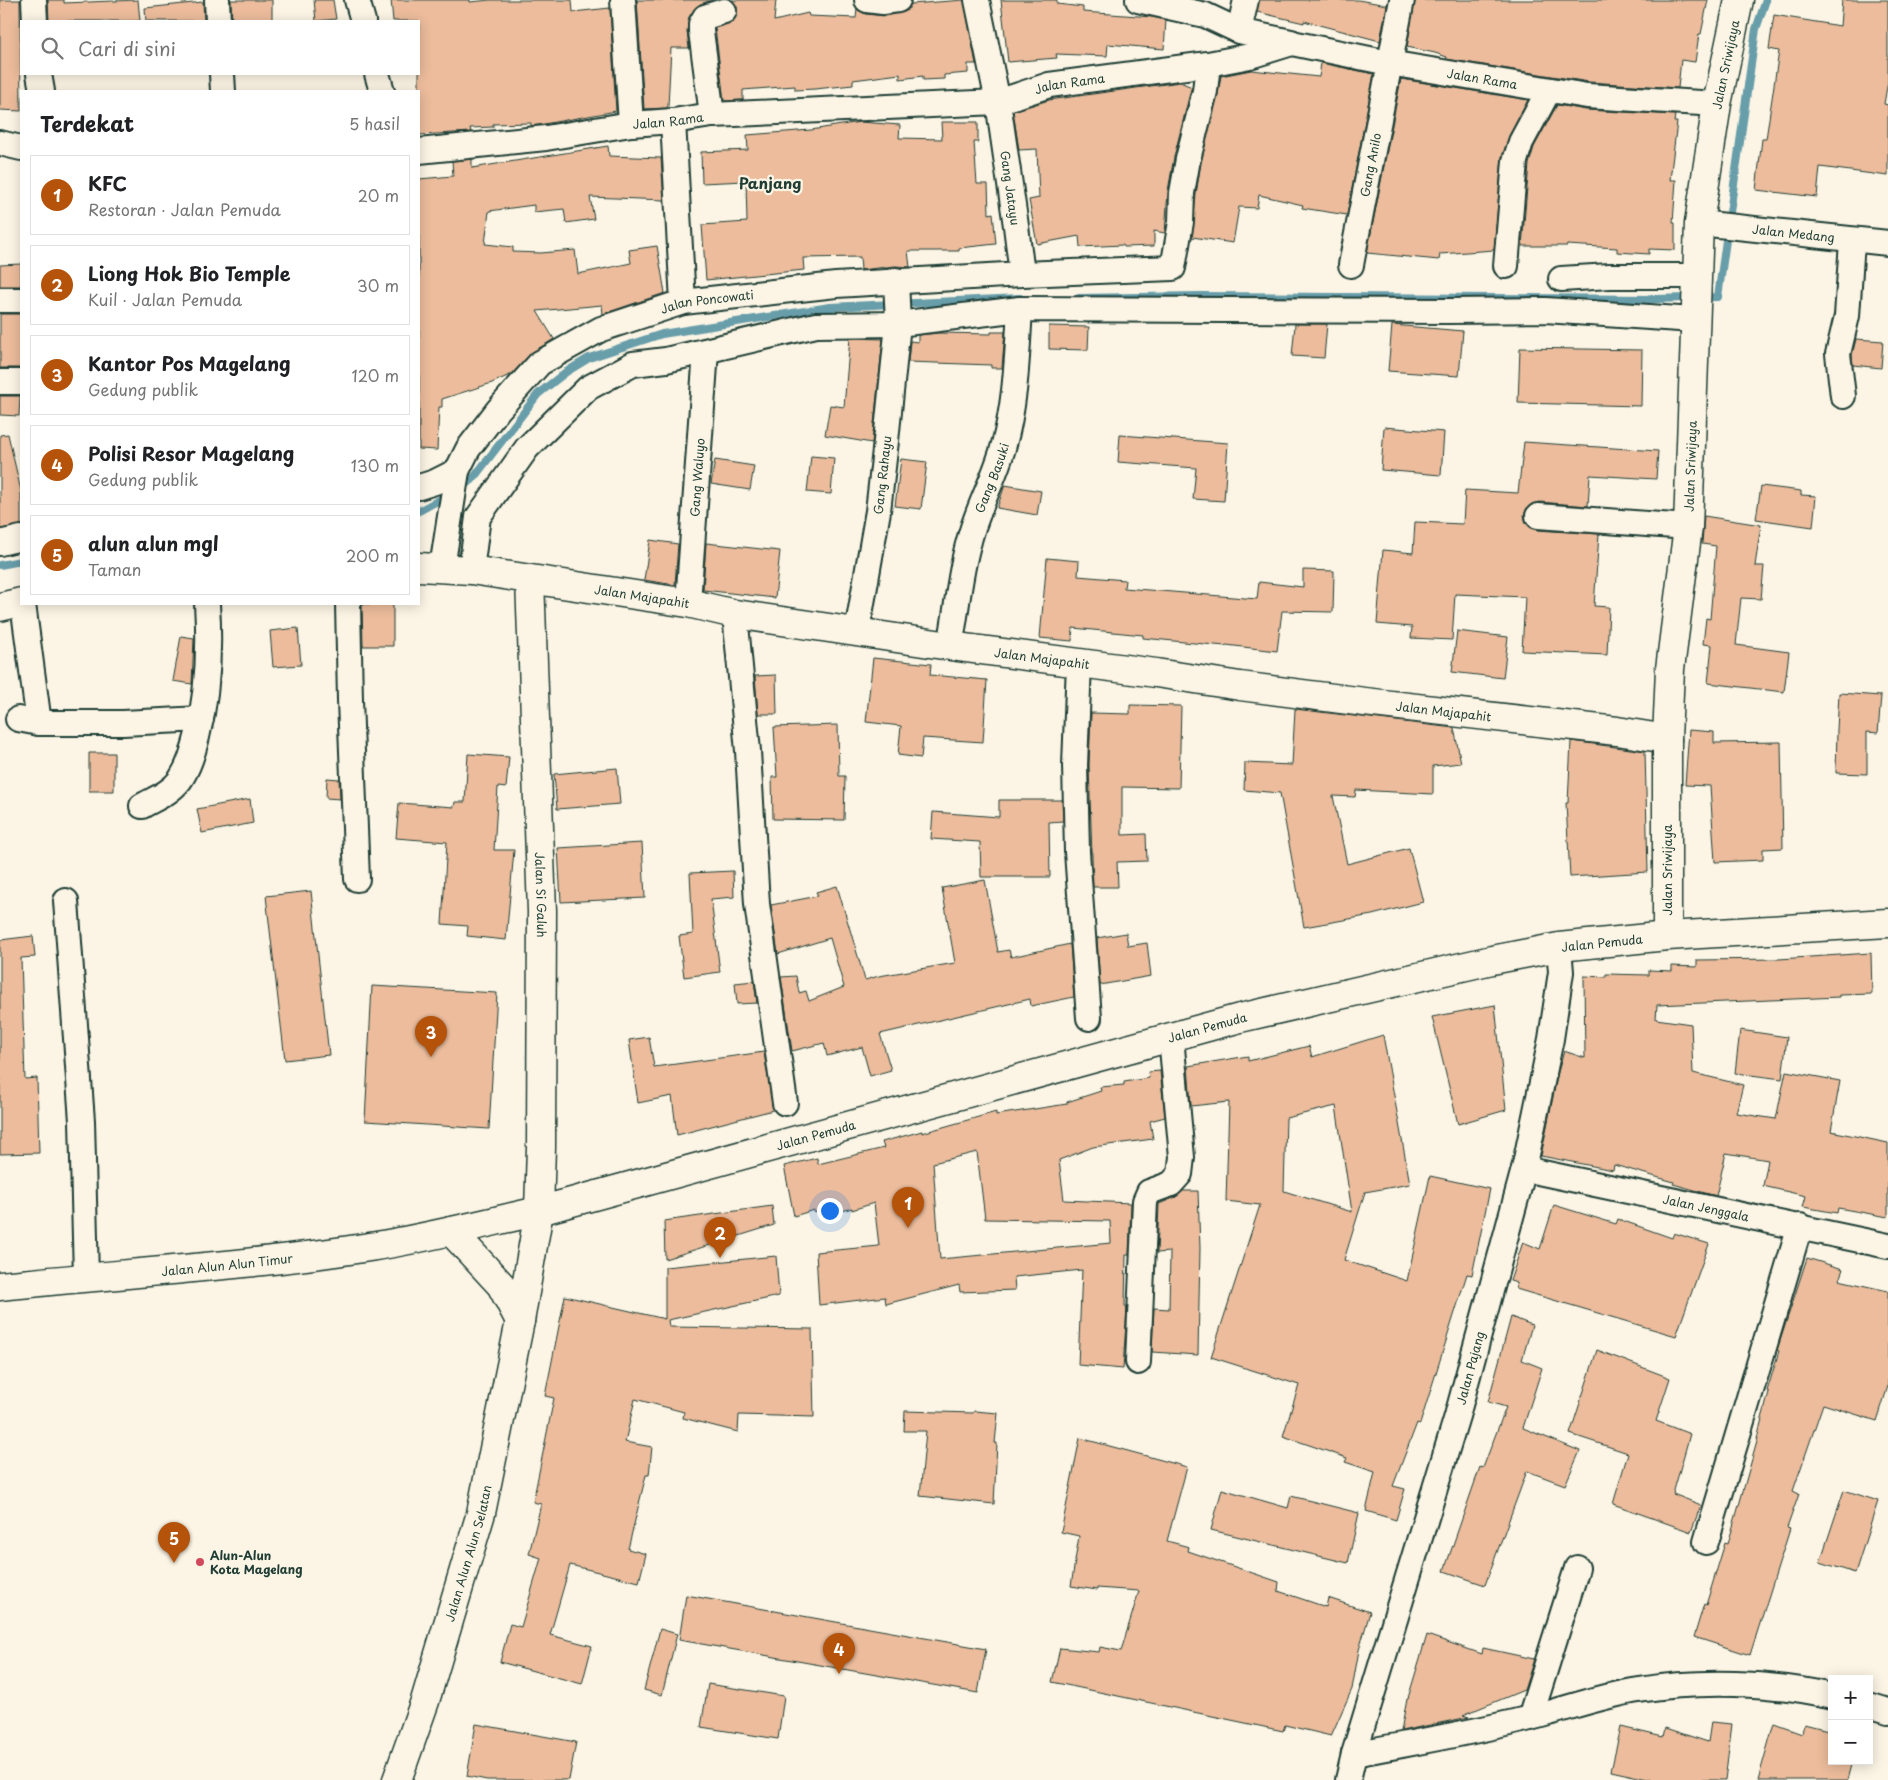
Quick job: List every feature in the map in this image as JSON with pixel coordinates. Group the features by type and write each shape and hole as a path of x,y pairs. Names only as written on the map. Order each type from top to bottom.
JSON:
{"main road":[{"name":"Jalan Sriwijaya","path":"1667,936 1667,739 1670,669 1688,526 1699,223 1717,104 1739,0"},
{"name":"Jalan Majapahit","path":"430,568 471,570 688,603 735,614 950,646 1364,702 1617,731 1667,739"},
{"name":"Jalan Si Galuh","path":"520,1321 539,1211 542,1138 542,911 530,580"},
{"path":"0,607 20,603"},
{"name":"Jalan Pemuda","path":"451,1231 539,1211 1170,1037 1259,1014 1492,960 1559,947 1667,936 1888,923"},
{"path":"451,1231 501,1285 520,1321"},
{"name":"Jalan Alun Alun Timur","path":"0,1286 229,1264 337,1251 376,1246 451,1231"},
{"name":"Jalan Alun Alun Selatan","path":"397,1780 425,1702 481,1513 520,1321"}],"street":[{"path":"34,0 35,20"},
{"path":"216,0 218,20"},
{"path":"357,0 363,20"},
{"path":"623,0 631,124"},
{"path":"867,0 883,2 898,0"},
{"name":"Gang Jatayu","path":"977,0 998,102 1022,274"},
{"path":"1138,0 1205,15 1239,30 1292,43"},
{"path":"1239,30 1246,0"},
{"name":"Gang Anilo","path":"1351,265 1402,0"},
{"path":"712,116 701,24 705,17 724,11"},
{"name":"Jalan Rama","path":"420,151 546,138 631,124 673,122 712,116 998,102 1049,85 1208,64 1250,56 1292,43 1389,63 1588,96 1717,104"},
{"name":"Jalan Poncowati","path":"430,568 448,528 456,478 468,449 498,410 540,362 601,329 683,302 836,284 896,285 1022,274 1173,268 1181,222 1182,193 1208,64"},
{"path":"39,75 42,90"},
{"path":"222,75 223,90"},
{"path":"377,75 382,90"},
{"path":"1506,266 1515,161 1521,142 1549,90"},
{"path":"673,122 683,302"},
{"path":"0,142 20,148"},
{"name":"Jalan Medang","path":"1699,223 1888,244"},
{"path":"1843,396 1838,354 1847,316 1852,241"},
{"path":"1561,278 1610,276 1697,281"},
{"name":"Gang Rahayu","path":"857,632 878,511 898,321 896,285"},
{"path":"0,300 20,300"},
{"path":"471,570 478,517 527,448 588,388 633,364 666,360 816,325 898,321 1020,309 1545,310 1695,316"},
{"name":"Gang Basuki","path":"950,646 961,571 969,539 977,515 993,480 1009,421 1015,380 1020,309"},
{"name":"Gang Waluyo","path":"688,603 706,351"},
{"path":"0,382 20,382"},
{"path":"420,486 456,478"},
{"path":"1538,516 1688,526"},
{"path":"0,543 20,538"},
{"path":"22,605 28,721 123,723 201,719"},
{"path":"142,806 168,793 180,779 191,760 201,719 208,672 206,605"},
{"path":"348,605 357,879"},
{"path":"735,614 748,751 757,904 785,1103"},
{"path":"1079,663 1075,765 1077,852 1089,1018"},
{"path":"66,901 82,1121 86,1277"},
{"name":"Jalan Pajang","path":"1348,1780 1354,1754 1457,1416 1524,1169 1551,1039 1561,972 1559,947"},
{"path":"1138,1362 1145,1201 1149,1192 1171,1184 1180,1174 1182,1157 1170,1037"},
{"name":"Jalan Jenggala","path":"1524,1169 1888,1246"},
{"path":"1706,1542 1800,1226"},
{"path":"1530,1718 1577,1568"},
{"path":"1354,1754 1530,1718 1573,1705 1639,1690 1719,1683 1803,1689 1828,1695"},
{"path":"1873,1706 1888,1711"}],"building":[{"path":"0,0 20,0 20,111 0,110"},
{"path":"48,0 64,0 64,3 138,0 140,20 49,20"},
{"path":"231,0 272,0 272,20 232,20"},
{"path":"314,0 333,0 336,19 316,20"},
{"path":"391,0 470,0 470,2 490,0 572,0 573,12 610,8 616,111 531,126 531,123 493,124 493,127 470,128 471,132 420,135 420,20 393,20"},
{"path":"637,0 713,0 700,4 689,17 687,31 689,48 671,48 667,108 644,109"},
{"path":"732,0 776,0 774,21 808,13 809,16 856,18 857,8 865,14 885,16 906,11 911,4 964,0 976,64 968,64 968,73 944,75 944,79 923,80 923,76 900,79 900,74 853,80 853,85 815,89 795,90 795,86 743,90 743,100 724,101 715,28 734,20 737,14 737,7"},
{"path":"1001,0 1057,0 1057,4 1083,7 1083,12 1152,17 1166,20 1164,49 1108,44 1107,56 1056,54 1057,58 1008,62"},
{"path":"1259,0 1358,0 1387,5 1380,41 1304,21 1304,23 1257,12"},
{"path":"1415,0 1708,0 1701,34 1699,34 1695,62 1681,60 1678,88 1589,82 1446,59 1447,57 1435,53 1407,47"},
{"path":"1842,0 1888,0 1888,81 1884,104 1888,105 1888,176 1820,167 1817,197 1756,190 1762,139 1766,139 1779,51 1769,49 1774,15 1840,26"},
{"path":"203,2 204,20 146,20 145,8"},
{"path":"1321,63 1374,74 1347,215 1302,208 1303,205 1259,195 1257,208 1239,207 1233,243 1192,237 1201,162 1221,76 1251,70 1319,77"},
{"path":"1401,79 1528,100 1509,136 1502,157 1494,250 1440,254 1439,260 1367,253"},
{"path":"1180,82 1192,87 1174,157 1168,191 1165,233 1154,231 1154,246 1080,247 1079,236 1037,244 1029,200 1039,198 1037,149 1019,150 1013,111 1049,100"},
{"path":"1557,105 1586,110 1675,115 1674,122 1677,122 1670,180 1676,180 1673,223 1675,223 1675,250 1649,249 1649,254 1617,252 1617,248 1567,245 1522,246 1529,164 1534,147"},
{"path":"860,122 900,125 899,138 942,139 941,122 978,122 978,142 974,142 977,184 988,184 989,214 993,213 996,244 959,248 959,251 908,251 910,267 895,266 861,270 860,257 803,258 804,270 706,280 702,225 747,222 746,181 702,183 701,152 748,150 747,135 811,130"},
{"path":"608,146 609,156 661,158 664,200 590,197 594,219 566,223 564,209 534,212 534,205 489,211 485,244 513,247 513,252 541,253 575,250 578,274 631,263 629,250 657,246 665,293 603,314 602,305 537,311 554,339 530,354 512,374 492,383 442,399 442,407 439,407 437,450 420,449 420,179 453,176 452,161 472,159 472,168"},
{"path":"20,264 20,286 0,286 0,265"},
{"path":"0,314 20,314 20,368 0,368"},
{"path":"1295,324 1327,324 1324,358 1292,356"},
{"path":"1392,325 1463,331 1459,376 1388,371"},
{"path":"1049,326 1089,327 1088,350 1049,349"},
{"path":"991,332 1005,332 1002,368 991,368 991,365 908,362 910,341 918,342 918,335 939,333 991,334"},
{"path":"850,338 883,339 872,443 825,435 830,405 844,407"},
{"path":"1856,339 1883,341 1881,368 1853,365 1852,355"},
{"path":"1520,348 1642,350 1641,406 1518,403"},
{"path":"0,396 20,396 19,416 0,415"},
{"path":"1384,427 1444,432 1441,475 1381,470"},
{"path":"8,434 20,487 20,525 0,529 0,435"},
{"path":"1120,435 1228,443 1224,501 1193,499 1196,468 1118,462"},
{"path":"1524,442 1658,451 1656,479 1590,475 1588,506 1539,502 1527,508 1524,515 1530,527 1537,530 1599,534 1594,606 1609,607 1607,655 1522,651 1525,597 1455,594 1452,640 1411,638 1412,627 1377,624 1383,550 1413,553 1415,522 1463,524 1465,490 1518,493"},
{"path":"811,456 834,458 831,494 807,492"},
{"path":"901,459 927,462 921,509 895,506"},
{"path":"715,460 754,466 750,490 711,484"},
{"path":"1005,485 1041,491 1037,515 997,508"},
{"path":"1761,486 1801,491 1801,495 1816,496 1813,527 1756,519"},
{"path":"1704,516 1761,525 1755,566 1764,566 1761,599 1741,598 1736,645 1789,652 1784,692 1708,683 1712,645 1703,644 1706,618 1710,619 1716,546 1702,544"},
{"path":"650,540 678,544 675,585 644,580"},
{"path":"706,543 780,551 775,598 703,590"},
{"path":"1047,558 1079,561 1078,576 1125,580 1124,588 1257,599 1259,582 1303,587 1303,570 1334,571 1333,612 1282,611 1277,651 1143,638 1143,635 1073,628 1072,641 1040,638"},
{"path":"362,605 393,605 393,646 363,646"},
{"path":"298,628 301,665 273,667 270,631"},
{"path":"1457,631 1508,637 1503,678 1452,672"},
{"path":"181,636 194,638 192,684 173,681"},
{"path":"873,658 931,664 930,675 987,680 983,742 923,738 921,758 898,755 901,726 866,722"},
{"path":"776,675 777,714 758,714 755,676"},
{"path":"1839,693 1881,696 1878,733 1867,732 1867,774 1836,773"},
{"path":"1130,705 1181,706 1179,788 1122,787 1122,835 1146,834 1147,861 1117,862 1118,887 1093,887 1089,765 1091,713 1130,714"},
{"path":"1295,709 1454,728 1461,763 1433,766 1433,794 1356,790 1355,797 1333,796 1347,864 1409,848 1423,902 1372,915 1304,927 1280,793 1244,790 1245,763 1292,765"},
{"path":"838,725 839,776 845,776 844,820 773,819 772,777 777,777 774,727"},
{"path":"1689,730 1714,732 1714,743 1781,742 1783,848 1763,849 1763,860 1715,862 1710,786 1685,785"},
{"path":"1571,741 1645,751 1648,872 1570,877 1566,803 1568,803"},
{"path":"89,753 114,753 114,791 89,791"},
{"path":"468,754 509,757 506,788 498,787 494,850 514,850 506,940 467,936 468,926 442,924 447,842 396,838 399,803 454,807 455,802 465,802"},
{"path":"617,768 620,804 557,809 554,774"},
{"path":"327,778 339,779 340,799 326,798"},
{"path":"250,799 253,823 202,833 197,809"},
{"path":"999,800 1062,800 1063,821 1049,822 1050,877 981,877 980,842 931,839 933,812 999,817"},
{"path":"642,843 645,898 561,902 558,848"},
{"path":"733,871 734,897 711,899 720,972 684,977 679,936 693,934 690,873"},
{"path":"985,880 998,952 1009,950 1011,957 1070,944 1074,997 1031,1006 1030,999 880,1034 891,1070 870,1076 862,1047 827,1056 824,1043 792,1051 781,977 796,976 799,993 806,991 809,1001 844,987 830,938 778,954 771,905 818,896 816,892 837,886 865,980 955,963 942,888"},
{"path":"311,891 329,1055 285,1060 266,896"},
{"path":"1126,933 1128,946 1147,943 1151,976 1100,985 1097,938"},
{"path":"33,936 35,957 21,958 25,1079 37,1078 39,1153 0,1154 0,940"},
{"path":"1871,953 1872,994 1657,1005 1656,1019 1691,1024 1693,1073 1743,1085 1736,1113 1776,1119 1786,1071 1840,1081 1831,1131 1888,1143 1888,1217 1838,1208 1837,1213 1803,1207 1806,1196 1763,1186 1768,1160 1726,1153 1716,1196 1614,1165 1613,1170 1541,1156 1564,1051 1585,1058 1584,976 1606,977 1606,974 1649,975 1649,970 1672,971 1672,966 1697,967 1697,960 1779,959"},
{"path":"754,981 757,1003 737,1004 735,983"},
{"path":"372,986 497,993 489,1129 365,1121"},
{"path":"1495,1005 1506,1110 1458,1124 1432,1017"},
{"path":"1740,1030 1787,1037 1782,1079 1735,1073"},
{"path":"1383,1035 1410,1184 1365,1192 1344,1260 1407,1281 1430,1176 1490,1189 1472,1275 1467,1274 1420,1424 1417,1423 1393,1486 1405,1489 1396,1520 1366,1511 1375,1472 1345,1462 1347,1458 1283,1436 1299,1385 1211,1357 1260,1205 1226,1201 1229,1102 1191,1106 1188,1066 1248,1056 1248,1061 1309,1046 1312,1057","holes":["1336,1106 1352,1212 1284,1191 1286,1118"]},
{"path":"649,1037 654,1067 764,1052 773,1110 677,1135 672,1096 638,1103 629,1040"},
{"path":"1160,1071 1165,1117 1150,1121 1153,1139 1093,1147 1059,1160 1064,1200 1131,1203 1129,1255 1126,1255 1125,1306 1127,1307 1123,1369 1078,1365 1082,1270 1014,1277 1015,1290 960,1292 959,1285 886,1304 885,1297 819,1305 816,1252 879,1246 874,1203 833,1214 831,1208 814,1213 814,1210 794,1216 784,1166 817,1158 818,1164 884,1148 882,1142 996,1112 996,1115 1067,1104 1067,1102 1101,1091 1100,1087 1124,1085 1124,1082 1149,1078 1148,1072","holes":["977,1152 985,1219 1110,1221 1111,1243 940,1259 933,1163"]},
{"path":"1183,1191 1198,1191 1200,1248 1198,1355 1152,1352 1154,1308 1169,1309 1170,1252 1157,1253 1159,1204 1176,1197"},
{"path":"1554,1205 1616,1224 1618,1219 1672,1238 1674,1233 1709,1244 1676,1336 1516,1289 1517,1283 1510,1281 1523,1242 1540,1249"},
{"path":"772,1206 774,1225 665,1259 664,1221"},
{"path":"776,1256 779,1296 668,1320 669,1327 812,1329 814,1417 739,1415 738,1432 683,1418 684,1412 635,1399 625,1442 652,1447 649,1475 646,1475 628,1549 646,1554 639,1582 570,1565 550,1635 592,1646 582,1684 500,1662 510,1624 521,1627 541,1558 529,1554 541,1504 533,1502 554,1398 545,1396 565,1296 665,1319 665,1267"},
{"path":"1807,1258 1843,1269 1839,1280 1888,1291 1888,1386 1877,1421 1823,1404 1793,1491 1799,1494 1787,1528 1790,1529 1750,1655 1694,1637 1725,1543 1728,1544 1758,1438 1769,1392 1767,1391 1779,1351 1777,1350"},
{"path":"1511,1317 1532,1325 1522,1360 1542,1368 1523,1428 1580,1451 1565,1485 1527,1471 1485,1585 1444,1571 1480,1467 1483,1468 1506,1407 1488,1402"},
{"path":"1597,1350 1670,1378 1656,1421 1690,1434 1673,1494 1701,1505 1691,1532 1613,1504 1628,1453 1570,1434"},
{"path":"905,1411 998,1413 995,1443 997,1443 994,1504 920,1496 926,1431 904,1431"},
{"path":"1080,1438 1187,1467 1167,1541 1189,1547 1188,1551 1279,1582 1278,1591 1326,1607 1328,1598 1370,1612 1359,1650 1352,1689 1331,1736 1285,1725 1283,1731 1052,1682 1060,1648 1099,1652 1100,1647 1121,1651 1139,1591 1097,1588 1097,1590 1071,1586 1079,1536 1061,1532"},
{"path":"1222,1489 1288,1508 1291,1496 1359,1513 1348,1563 1211,1530"},
{"path":"1844,1490 1878,1501 1855,1573 1820,1562"},
{"path":"686,1595 986,1649 978,1693 679,1640"},
{"path":"660,1629 677,1634 662,1695 644,1690"},
{"path":"1427,1635 1482,1654 1483,1648 1534,1659 1524,1690 1463,1715 1469,1717 1401,1731 1407,1698"},
{"path":"708,1684 784,1696 778,1739 701,1727"},
{"path":"1711,1722 1732,1724 1725,1780 1652,1780 1611,1771 1621,1727 1663,1737 1665,1728 1708,1742"},
{"path":"1774,1723 1802,1733 1804,1724 1828,1730 1828,1765 1852,1765 1848,1780 1758,1780"},
{"path":"476,1724 576,1742 569,1780 487,1780 467,1776"}],"waterway":[{"path":"1079,298 1199,296 1656,299 1718,297 1756,29 1766,0"},
{"path":"459,488 472,480 538,394 566,372 589,358 662,334 830,307 1020,298"},
{"path":"420,510 448,495"},
{"path":"0,565 20,561"}],"place":[{"name":"Kantor Pos Magelang","path":"431,1057"},
{"name":"KFC","path":"908,1228"},
{"name":"Liong Hok Bio Temple","path":"720,1258"},
{"name":"Alun-Alun Kota Magelang","path":"200,1562"},
{"name":"alun alun mgl","path":"174,1563"},
{"name":"Polisi Resor Magelang","path":"839,1674"}],"district":[{"name":"Panjang","path":"770,182"}]}
